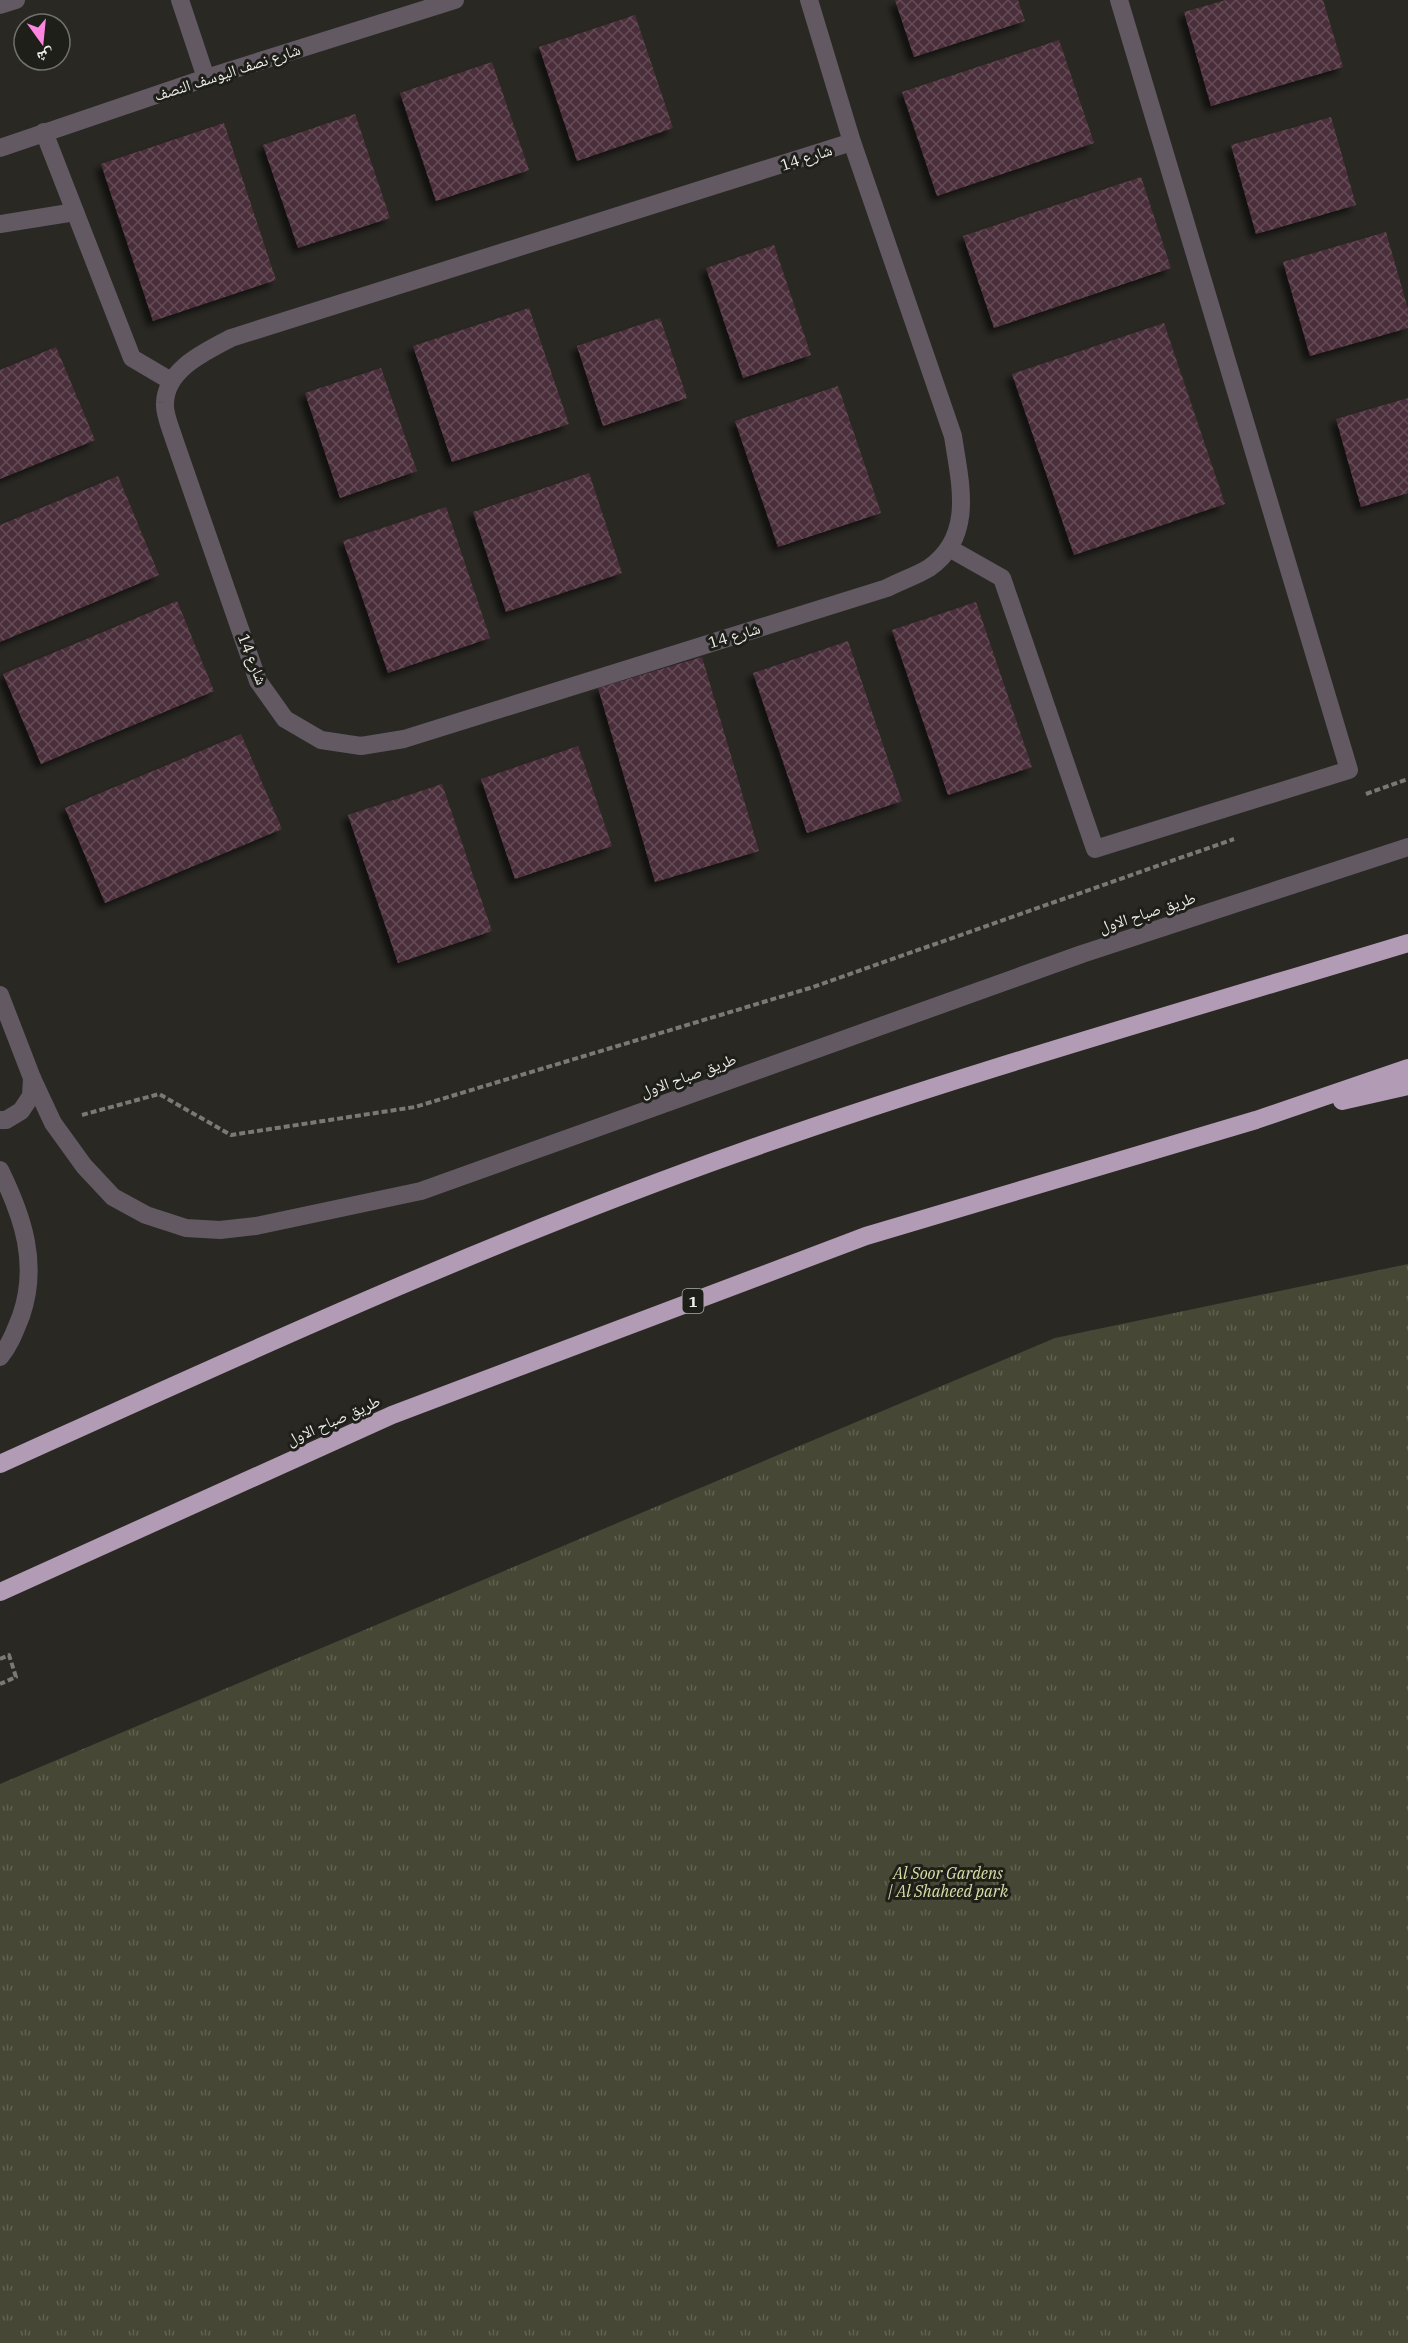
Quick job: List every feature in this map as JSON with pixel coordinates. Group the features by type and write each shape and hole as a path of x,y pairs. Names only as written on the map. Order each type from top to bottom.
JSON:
{"highway":[{"path":"0,1464 339,1312 554,1222 737,1153 938,1085 1408,944"},
{"name":"طريق صباح الاول","path":"0,1592 392,1414 833,1248 877,1232 1256,1120 1408,1068"},
{"path":"1256,1120 1408,1086"}],"street":[{"path":"0,5 16,0"},
{"path":"180,0 206,78"},
{"name":"شارع نصف اليوسف النصف","path":"0,148 206,78 455,0"},
{"name":"شارع 14","path":"809,0 852,142 953,436 960,483 962,518 949,548 929,568 887,588 404,739 361,746 321,740 285,719 258,681 174,440 164,404 171,381 194,358 231,338 852,142"},
{"path":"949,548 1002,578 1095,849 1349,770 1119,0"},
{"path":"44,132 132,358 171,381"},
{"path":"0,224 75,212"},
{"name":"طريق صباح الاول","path":"0,995 32,1078 53,1123 84,1166 113,1197 146,1215 186,1228 220,1230 256,1226 421,1191 1071,958 1408,848"},
{"path":"0,1120 6,1120 21,1111 31,1096 32,1078"},
{"path":"0,1170 24,1228 30,1273 25,1305 15,1333 0,1358"}],"path":[{"path":"1361,795 1408,779"},
{"path":"53,1123 159,1094 231,1135 415,1107 810,988 1240,836"},
{"path":"0,1659 9,1655 16,1677 0,1684"}],"green space":[{"name":"Al Soor Gardens | Al Shaheed park","path":"1408,1264 1408,2343 0,2343 0,1784 1055,1338"}],"building":[{"path":"895,0 1018,0 1025,21 914,57"},
{"path":"1226,0 1323,0 1343,67 1211,106 1184,12"},
{"path":"635,15 673,128 577,161 539,47"},
{"path":"1059,40 1094,143 937,196 902,92"},
{"path":"492,62 529,170 436,201 400,93"},
{"path":"355,114 390,218 298,248 263,145"},
{"path":"1331,117 1356,205 1256,234 1231,145"},
{"path":"224,123 276,280 153,321 101,164"},
{"path":"1141,177 1171,268 994,328 963,236"},
{"path":"1386,232 1408,309 1408,328 1310,356 1283,262"},
{"path":"774,245 811,355 743,378 706,268"},
{"path":"529,308 569,424 452,462 413,346"},
{"path":"660,318 687,398 603,426 577,346"},
{"path":"1164,323 1225,504 1074,555 1012,374"},
{"path":"56,347 95,440 0,479 0,370"},
{"path":"381,368 417,471 340,498 305,393"},
{"path":"838,386 881,513 778,547 735,421"},
{"path":"1408,398 1408,493 1361,507 1336,419"},
{"path":"589,473 622,573 506,612 473,512"},
{"path":"118,476 159,575 0,642 0,525"},
{"path":"446,507 490,638 388,673 343,541"},
{"path":"177,601 214,691 41,764 3,674"},
{"path":"976,602 1032,767 948,795 892,630"},
{"path":"848,641 902,801 807,833 753,673"},
{"path":"702,657 759,851 655,882 598,688"},
{"path":"241,734 282,829 105,903 65,808"},
{"path":"578,746 612,846 515,879 481,779"},
{"path":"442,784 492,931 398,963 348,815"}]}
